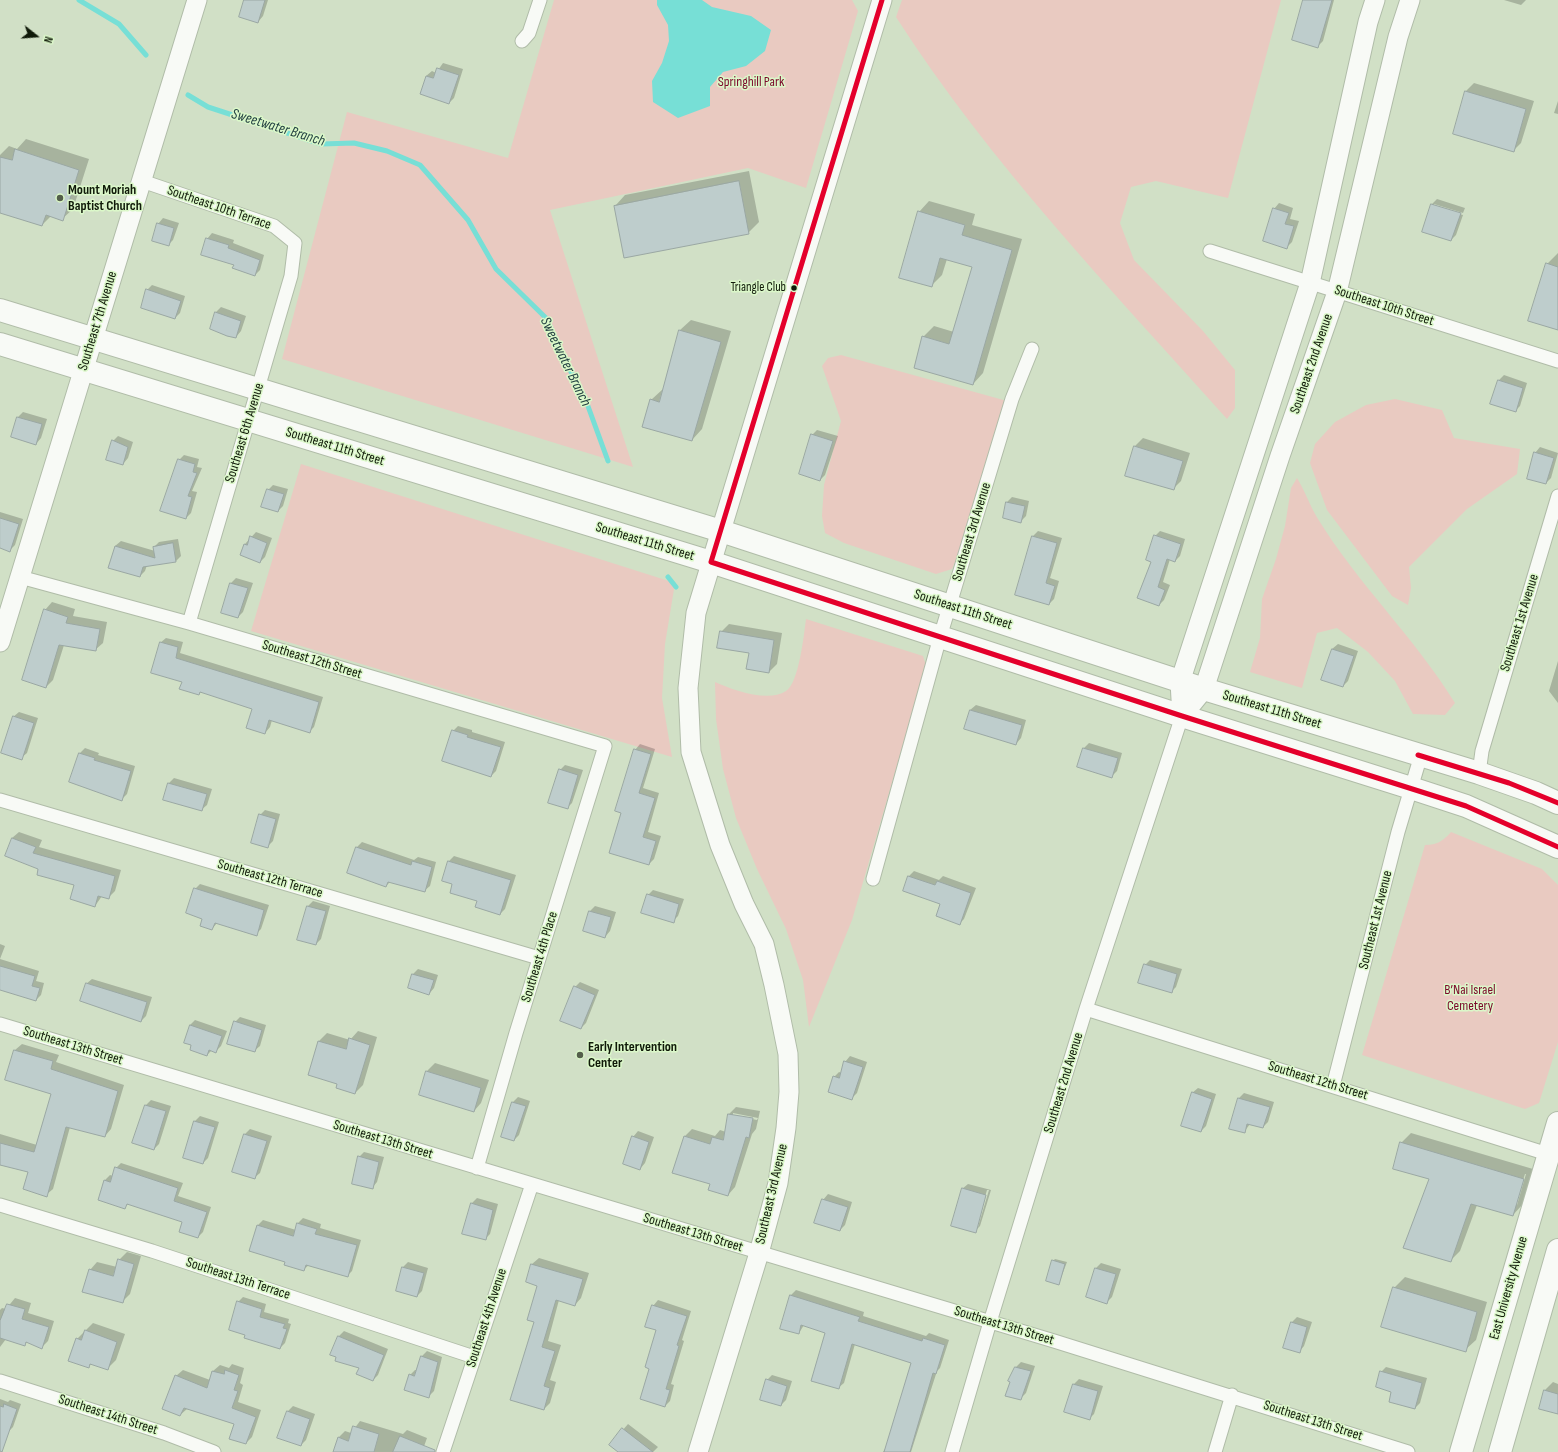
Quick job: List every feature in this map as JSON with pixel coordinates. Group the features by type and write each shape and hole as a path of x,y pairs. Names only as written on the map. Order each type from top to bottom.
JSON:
{"highway":[{"name":"Southeast 11th Street","path":"0,310 721,531 1204,690 1479,773 1536,793 1558,803"},
{"name":"Southeast 11th Street","path":"0,344 712,562 1182,716 1466,806 1558,846"},
{"path":"1536,793 1558,796"},
{"name":"East University Avenue","path":"1461,1452 1553,1156 1558,1123"},
{"path":"1500,1452 1558,1250"}],"street":[{"name":"Southeast 7th Avenue","path":"0,642 92,338 197,0"},
{"path":"522,41 529,33 540,0"},
{"path":"712,562 882,0"},
{"name":"Southeast 2nd Avenue","path":"952,1452 990,1322 1086,1009 1182,716 1180,682 1310,283 1365,37 1375,0"},
{"name":"Southeast 2nd Avenue","path":"1182,716 1204,690 1280,456 1337,292 1398,37 1410,0"},
{"name":"Southeast 10th Terrace","path":"142,181 274,226 294,242"},
{"name":"Southeast 6th Avenue","path":"189,623 291,276 294,242"},
{"name":"Southeast 10th Street","path":"1210,251 1558,361"},
{"name":"Southeast 3rd Avenue","path":"873,879 949,606 1012,399 1032,349"},
{"name":"Southeast 1st Avenue","path":"1479,773 1482,751 1558,496"},
{"name":"Southeast 3rd Avenue","path":"698,1452 778,1183 786,1128 789,1092 788,1054 764,944 744,904 711,821 691,752 688,688 696,613 712,562"},
{"name":"Southeast 12th Street","path":"20,577 189,623 605,746"},
{"name":"Southeast 4th Place","path":"477,1168 605,746"},
{"name":"Southeast 1st Avenue","path":"1333,1086 1411,788 1421,756"},
{"name":"Southeast 12th Terrace","path":"0,800 540,958"},
{"name":"Southeast 12th Street","path":"1086,1009 1553,1156"},
{"name":"Southeast 13th Street","path":"0,1024 1232,1395 1408,1452"},
{"name":"Southeast 4th Avenue","path":"443,1452 532,1184"},
{"name":"Southeast 13th Terrace","path":"0,1205 160,1253 474,1357"},
{"name":"Southeast 14th Street","path":"0,1381 164,1433 214,1452"},
{"path":"1215,1452 1232,1395"}],"green space":[{"name":"Springhill Park","path":"554,0 852,0 858,11 806,188 748,168 550,210 633,467 282,359 347,112 508,158"},
{"path":"902,0 1281,0 1228,198 1156,181 1131,187 1120,223 1134,260 1203,331 1235,370 1235,408 1227,419 1096,274 971,124 896,17"},
{"path":"841,355 1007,401 963,544 952,569 936,574 844,543 825,533 822,516 824,485 841,421 822,366 828,358"},
{"path":"1395,399 1442,410 1454,438 1520,449 1517,474 1467,509 1409,567 1411,588 1408,605 1392,596 1327,510 1310,463 1315,444 1335,422 1366,405"},
{"path":"301,464 675,583 665,644 662,698 672,757 251,631"},
{"path":"1297,478 1315,514 1334,543 1368,589 1405,633 1455,703 1445,715 1413,714 1395,681 1368,652 1337,628 1317,633 1302,688 1250,672 1260,638 1262,599 1276,559 1285,526 1291,488"},
{"path":"806,619 923,656 926,666 852,920 809,1027 803,980 786,929 757,869 736,818 723,769 716,719 715,682 741,692 760,696 770,696 786,691 791,686 798,669"},
{"name":"B’Nai Israel Cemetery","path":"1451,832 1542,869 1558,885 1558,1042 1539,1103 1525,1109 1362,1055 1425,845 1440,842"}],"water":[{"path":"657,0 702,0 712,7 751,16 771,30 765,51 746,66 723,72 710,87 710,106 678,118 653,102 652,81 662,63 669,41 668,25 657,5"}],"building":[{"path":"244,0 265,0 258,23 239,17"},
{"path":"1303,0 1332,0 1318,48 1292,40"},
{"path":"437,68 459,75 449,104 420,94 426,76 433,78"},
{"path":"1465,91 1526,109 1514,152 1453,134"},
{"path":"15,149 79,170 63,221 46,215 42,226 0,213 0,157 12,160"},
{"path":"739,181 749,234 624,258 614,206"},
{"path":"1431,204 1461,213 1451,241 1422,232"},
{"path":"1273,208 1289,213 1285,224 1294,226 1287,249 1263,241"},
{"path":"918,211 965,225 962,235 1012,250 973,385 914,368 922,336 949,344 972,267 940,258 932,287 899,278"},
{"path":"157,223 174,228 169,246 152,241"},
{"path":"206,238 229,245 228,248 260,260 255,276 232,268 234,265 201,255"},
{"path":"1546,263 1558,267 1558,330 1528,321"},
{"path":"146,289 181,301 175,319 141,308"},
{"path":"215,312 241,321 236,338 210,329"},
{"path":"679,330 721,342 692,441 642,427 650,399 659,402"},
{"path":"1498,380 1523,388 1516,412 1490,404"},
{"path":"17,417 42,424 36,445 11,437"},
{"path":"811,434 833,441 820,481 799,474"},
{"path":"112,440 128,447 123,465 106,460"},
{"path":"1134,446 1183,461 1174,490 1125,476"},
{"path":"1534,452 1554,458 1546,484 1527,479"},
{"path":"178,459 195,464 193,472 197,473 188,496 192,497 186,519 160,511"},
{"path":"267,489 284,494 278,512 261,507"},
{"path":"1006,502 1025,506 1021,523 1003,518"},
{"path":"0,518 19,524 10,552 0,548"},
{"path":"1154,535 1181,544 1175,562 1167,559 1158,587 1165,590 1159,606 1137,598 1151,562 1146,560"},
{"path":"250,536 267,543 260,563 240,555 244,544 247,545"},
{"path":"1032,536 1057,543 1046,583 1055,586 1049,605 1015,595"},
{"path":"173,543 176,562 143,567 140,577 108,568 115,546 155,558 153,547"},
{"path":"230,583 248,588 238,618 221,613"},
{"path":"44,609 68,617 66,623 100,629 96,651 59,645 46,688 22,680"},
{"path":"720,631 774,640 769,673 746,669 749,653 717,648"},
{"path":"160,642 178,647 176,658 319,702 310,733 269,720 265,734 246,728 252,709 200,692 199,695 179,689 182,682 151,673"},
{"path":"1332,649 1354,656 1343,687 1321,680"},
{"path":"970,710 1022,725 1016,745 964,729"},
{"path":"13,716 34,723 22,760 1,753"},
{"path":"452,730 468,735 467,737 501,747 491,777 442,761"},
{"path":"1083,748 1118,758 1112,778 1077,767"},
{"path":"634,749 651,754 639,793 655,798 643,837 656,841 649,865 609,853 621,813 615,811"},
{"path":"79,753 95,758 94,760 131,771 122,801 69,782"},
{"path":"559,769 578,775 568,809 548,803"},
{"path":"168,783 207,794 202,811 163,800"},
{"path":"259,814 276,819 268,848 251,843"},
{"path":"12,838 36,847 33,853 115,876 109,899 98,896 95,907 70,899 74,885 37,875 38,869 5,856"},
{"path":"356,847 411,865 412,861 432,867 425,892 388,882 386,887 347,873"},
{"path":"448,861 511,880 500,915 475,907 477,901 450,893 452,884 442,881"},
{"path":"908,876 935,885 937,881 971,893 960,925 936,916 940,904 903,891"},
{"path":"194,888 264,910 257,936 215,923 212,930 200,926 202,919 186,913"},
{"path":"647,894 679,904 674,923 641,913"},
{"path":"307,906 326,911 316,945 297,940"},
{"path":"589,911 611,917 605,938 583,931"},
{"path":"1144,964 1177,974 1172,993 1138,983"},
{"path":"0,966 35,976 32,986 40,988 36,1001 0,990"},
{"path":"412,974 434,980 429,995 408,988"},
{"path":"86,983 147,1002 141,1022 80,1001"},
{"path":"574,986 595,995 581,1029 560,1021"},
{"path":"234,1021 262,1030 255,1052 227,1044"},
{"path":"190,1025 222,1036 216,1053 209,1050 207,1056 190,1050 191,1045 184,1043"},
{"path":"349,1038 370,1045 355,1094 336,1088 337,1084 308,1075 318,1041 346,1049"},
{"path":"14,1050 53,1061 51,1069 118,1091 105,1137 66,1127 47,1197 23,1189 28,1172 0,1165 0,1143 34,1152 51,1094 5,1080"},
{"path":"844,1061 863,1067 852,1100 828,1092 833,1076 839,1078"},
{"path":"426,1071 481,1088 474,1112 419,1095"},
{"path":"1192,1092 1212,1099 1201,1132 1181,1126"},
{"path":"1238,1098 1270,1107 1263,1128 1247,1124 1245,1133 1229,1129"},
{"path":"512,1102 526,1106 514,1141 501,1137"},
{"path":"145,1105 166,1111 154,1150 132,1143"},
{"path":"728,1114 753,1118 749,1138 746,1137 728,1196 708,1190 710,1184 672,1173 684,1136 710,1144 712,1137 723,1140"},
{"path":"194,1121 215,1127 203,1164 183,1158"},
{"path":"244,1134 267,1141 255,1179 232,1172"},
{"path":"632,1136 649,1142 640,1170 623,1164"},
{"path":"1400,1142 1524,1179 1513,1216 1471,1204 1451,1262 1403,1248 1429,1179 1393,1169"},
{"path":"358,1156 379,1162 373,1189 352,1184"},
{"path":"115,1167 178,1188 174,1201 207,1212 198,1238 179,1232 182,1222 127,1204 125,1209 98,1200 104,1180 110,1182"},
{"path":"962,1188 986,1195 976,1233 951,1226"},
{"path":"822,1199 848,1207 840,1231 814,1223"},
{"path":"471,1203 493,1210 486,1240 462,1234"},
{"path":"297,1223 317,1229 315,1234 357,1245 348,1277 306,1265 304,1271 284,1265 285,1262 249,1251 257,1225 293,1236"},
{"path":"118,1259 134,1264 123,1303 82,1292 89,1269 113,1276"},
{"path":"1052,1260 1065,1264 1059,1285 1046,1281"},
{"path":"531,1264 583,1279 575,1306 556,1300 542,1347 555,1351 544,1386 550,1388 544,1410 510,1400 534,1322 527,1320 537,1286 526,1282"},
{"path":"402,1267 424,1273 417,1297 396,1291"},
{"path":"1095,1268 1116,1274 1107,1304 1086,1297"},
{"path":"1393,1287 1477,1312 1466,1352 1381,1327"},
{"path":"790,1295 860,1317 858,1321 922,1341 923,1338 945,1345 936,1374 933,1373 910,1452 884,1452 911,1363 852,1344 839,1389 811,1381 825,1333 801,1325 799,1334 780,1329"},
{"path":"237,1301 262,1309 260,1317 285,1324 283,1328 287,1329 280,1349 244,1338 245,1335 229,1330"},
{"path":"7,1304 25,1309 22,1319 49,1327 42,1349 26,1342 25,1346 0,1338 0,1321"},
{"path":"652,1305 687,1316 677,1345 679,1346 666,1389 670,1390 665,1407 640,1399 649,1369 645,1367 656,1330 645,1327"},
{"path":"1291,1322 1307,1327 1300,1353 1283,1348"},
{"path":"85,1330 117,1342 108,1370 90,1364 89,1368 68,1361 76,1338 81,1340"},
{"path":"338,1336 384,1355 373,1381 356,1374 359,1368 335,1361 336,1357 330,1355"},
{"path":"421,1356 438,1362 429,1398 404,1390 409,1374 414,1376"},
{"path":"1015,1367 1031,1371 1021,1400 1005,1396 1010,1382 1008,1381"},
{"path":"225,1370 239,1375 234,1390 238,1391 232,1408 256,1417 246,1444 229,1439 234,1424 184,1408 180,1416 162,1409 175,1375 207,1388 212,1371 224,1374"},
{"path":"1380,1371 1422,1383 1415,1409 1389,1402 1391,1392 1376,1387"},
{"path":"766,1379 787,1386 781,1406 760,1400"},
{"path":"1073,1384 1098,1391 1090,1420 1064,1412"},
{"path":"1544,1390 1558,1394 1558,1414 1539,1409"},
{"path":"4,1404 17,1409 2,1452 0,1451 0,1406 3,1407"},
{"path":"287,1411 310,1419 301,1446 277,1438"},
{"path":"353,1426 379,1434 374,1452 333,1452 338,1437 348,1441"},
{"path":"622,1428 653,1452 618,1452 609,1445"},
{"path":"400,1436 435,1450 435,1452 393,1452"}],"waterway":[{"name":"Sweetwater Branch","path":"79,0 119,24 146,55"},
{"name":"Sweetwater Branch","path":"188,95 208,107 321,144 354,143 387,151 420,165 468,220 496,269 547,319 563,357 585,398 608,461"},
{"name":"Sweetwater Branch","path":"668,577 676,587"}],"transit line":[{"path":"882,0 711,562 1182,716 1466,806 1558,847"},
{"path":"1418,755 1509,783 1558,803"}],"place":[{"name":"Mount Moriah Baptist Church","path":"60,198"},
{"name":"Triangle Club","path":"794,288"},
{"name":"Early Intervention Center","path":"580,1055"}]}
